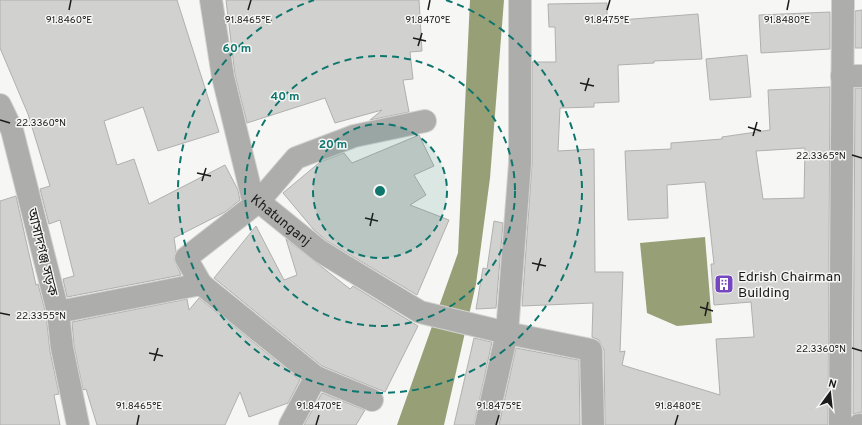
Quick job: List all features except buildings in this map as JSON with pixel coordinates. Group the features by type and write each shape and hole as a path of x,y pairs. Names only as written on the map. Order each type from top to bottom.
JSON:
{"street":[{"name":"Khatunganj","path":"211,0 223,77 252,196 320,251 420,312 498,331 591,350 593,425"},
{"path":"486,425 520,163 520,0"},
{"path":"840,425 852,76 843,0"},
{"name":"আসাদগঞ্জ সড়ক","path":"0,105 12,130 58,312 62,348 78,425"},
{"path":"372,400 316,377 201,284 186,258 258,202 296,158 354,136 425,121"},
{"path":"58,312 201,284"},
{"path":"290,425 316,377"}],"shaded area":[{"path":"470,0 504,0 490,178 476,284 444,425 397,425 458,253"},
{"path":"705,237 712,323 677,326 647,313 640,243"}],"place":[{"name":"Edrish Chairman Building","path":"724,284"}]}
